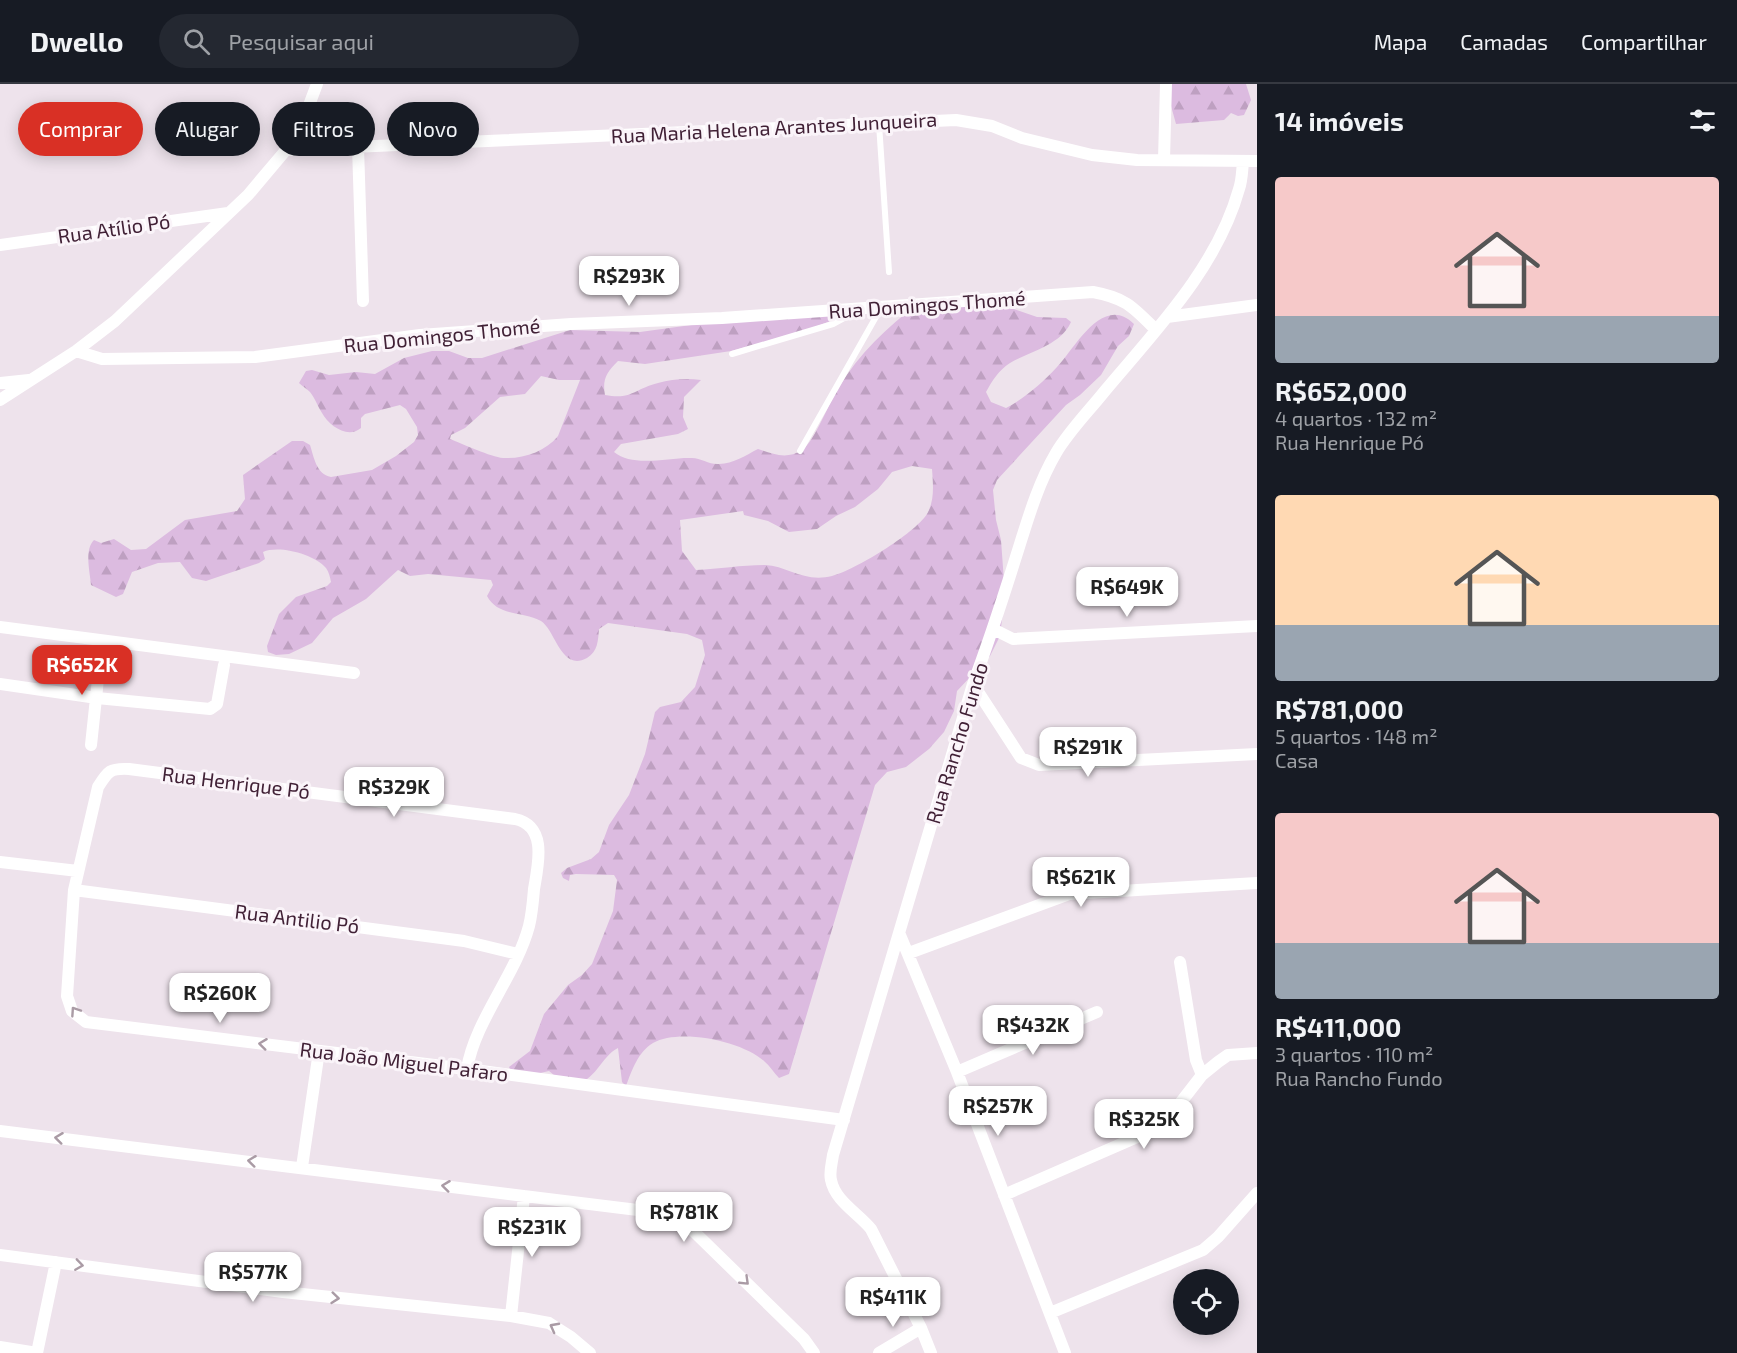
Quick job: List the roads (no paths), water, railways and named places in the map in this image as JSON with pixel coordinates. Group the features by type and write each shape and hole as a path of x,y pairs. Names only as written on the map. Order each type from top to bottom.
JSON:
{"street":[{"path":"310,102 317,84"},
{"path":"1164,160 1166,84"},
{"name":"Rua Maria Helena Arantes Junqueira","path":"375,146 956,120 992,126 1022,138 1092,155 1137,160 1257,162"},
{"path":"0,400 76,351 116,321 248,195 281,156"},
{"path":"358,156 363,301"},
{"name":"Rua Rancho Fundo","path":"931,1353 921,1328 871,1229 862,1217 839,1198 830,1178 833,1155 973,684 1029,515 1056,453 1071,431 1167,317 1207,260 1239,189 1243,162"},
{"name":"Rua Atílio Pó","path":"0,245 228,213"},
{"name":"Rua Domingos Thomé","path":"76,351 102,359 255,357 420,335 571,324 881,308 1093,292 1114,296 1125,302 1156,330"},
{"path":"1167,317 1257,305"},
{"path":"0,383 32,380"},
{"path":"993,629 1013,639 1257,626"},
{"path":"0,627 354,674"},
{"path":"91,745 101,651"},
{"path":"0,684 97,698 210,710 217,704 224,665"},
{"path":"973,684 1022,758 1039,765 1257,754"},
{"name":"Rua Henrique Pó","path":"78,871 98,787 107,773 115,768 524,820 531,826 540,851 529,926 518,954 472,1047 467,1069"},
{"path":"0,862 78,871"},
{"name":"Rua João Miguel Pafaro","path":"78,871 74,890 67,996 72,1011 86,1022 467,1069 844,1120"},
{"path":"909,953 1069,894 1257,883"},
{"name":"Rua Antilio Pó","path":"74,890 464,941 518,954"},
{"path":"900,935 957,1072 1065,1353"},
{"path":"1180,963 1196,1060 1202,1075"},
{"path":"957,1072 1097,1012"},
{"path":"302,1167 319,1052"},
{"path":"1004,1195 1164,1124 1202,1075 1228,1056 1257,1053"},
{"path":"0,1131 658,1212 680,1218 804,1339 814,1353"},
{"path":"1050,1313 1203,1250 1218,1237 1257,1193"},
{"path":"511,1316 524,1196"},
{"path":"0,1255 283,1292 511,1316 549,1323 590,1353"},
{"path":"0,1347 37,1353 56,1262"},
{"path":"879,1353 921,1328"}],"lane":[{"path":"879,123 889,272"},
{"path":"800,451 881,308"},
{"path":"732,354 833,324 861,309"}]}
